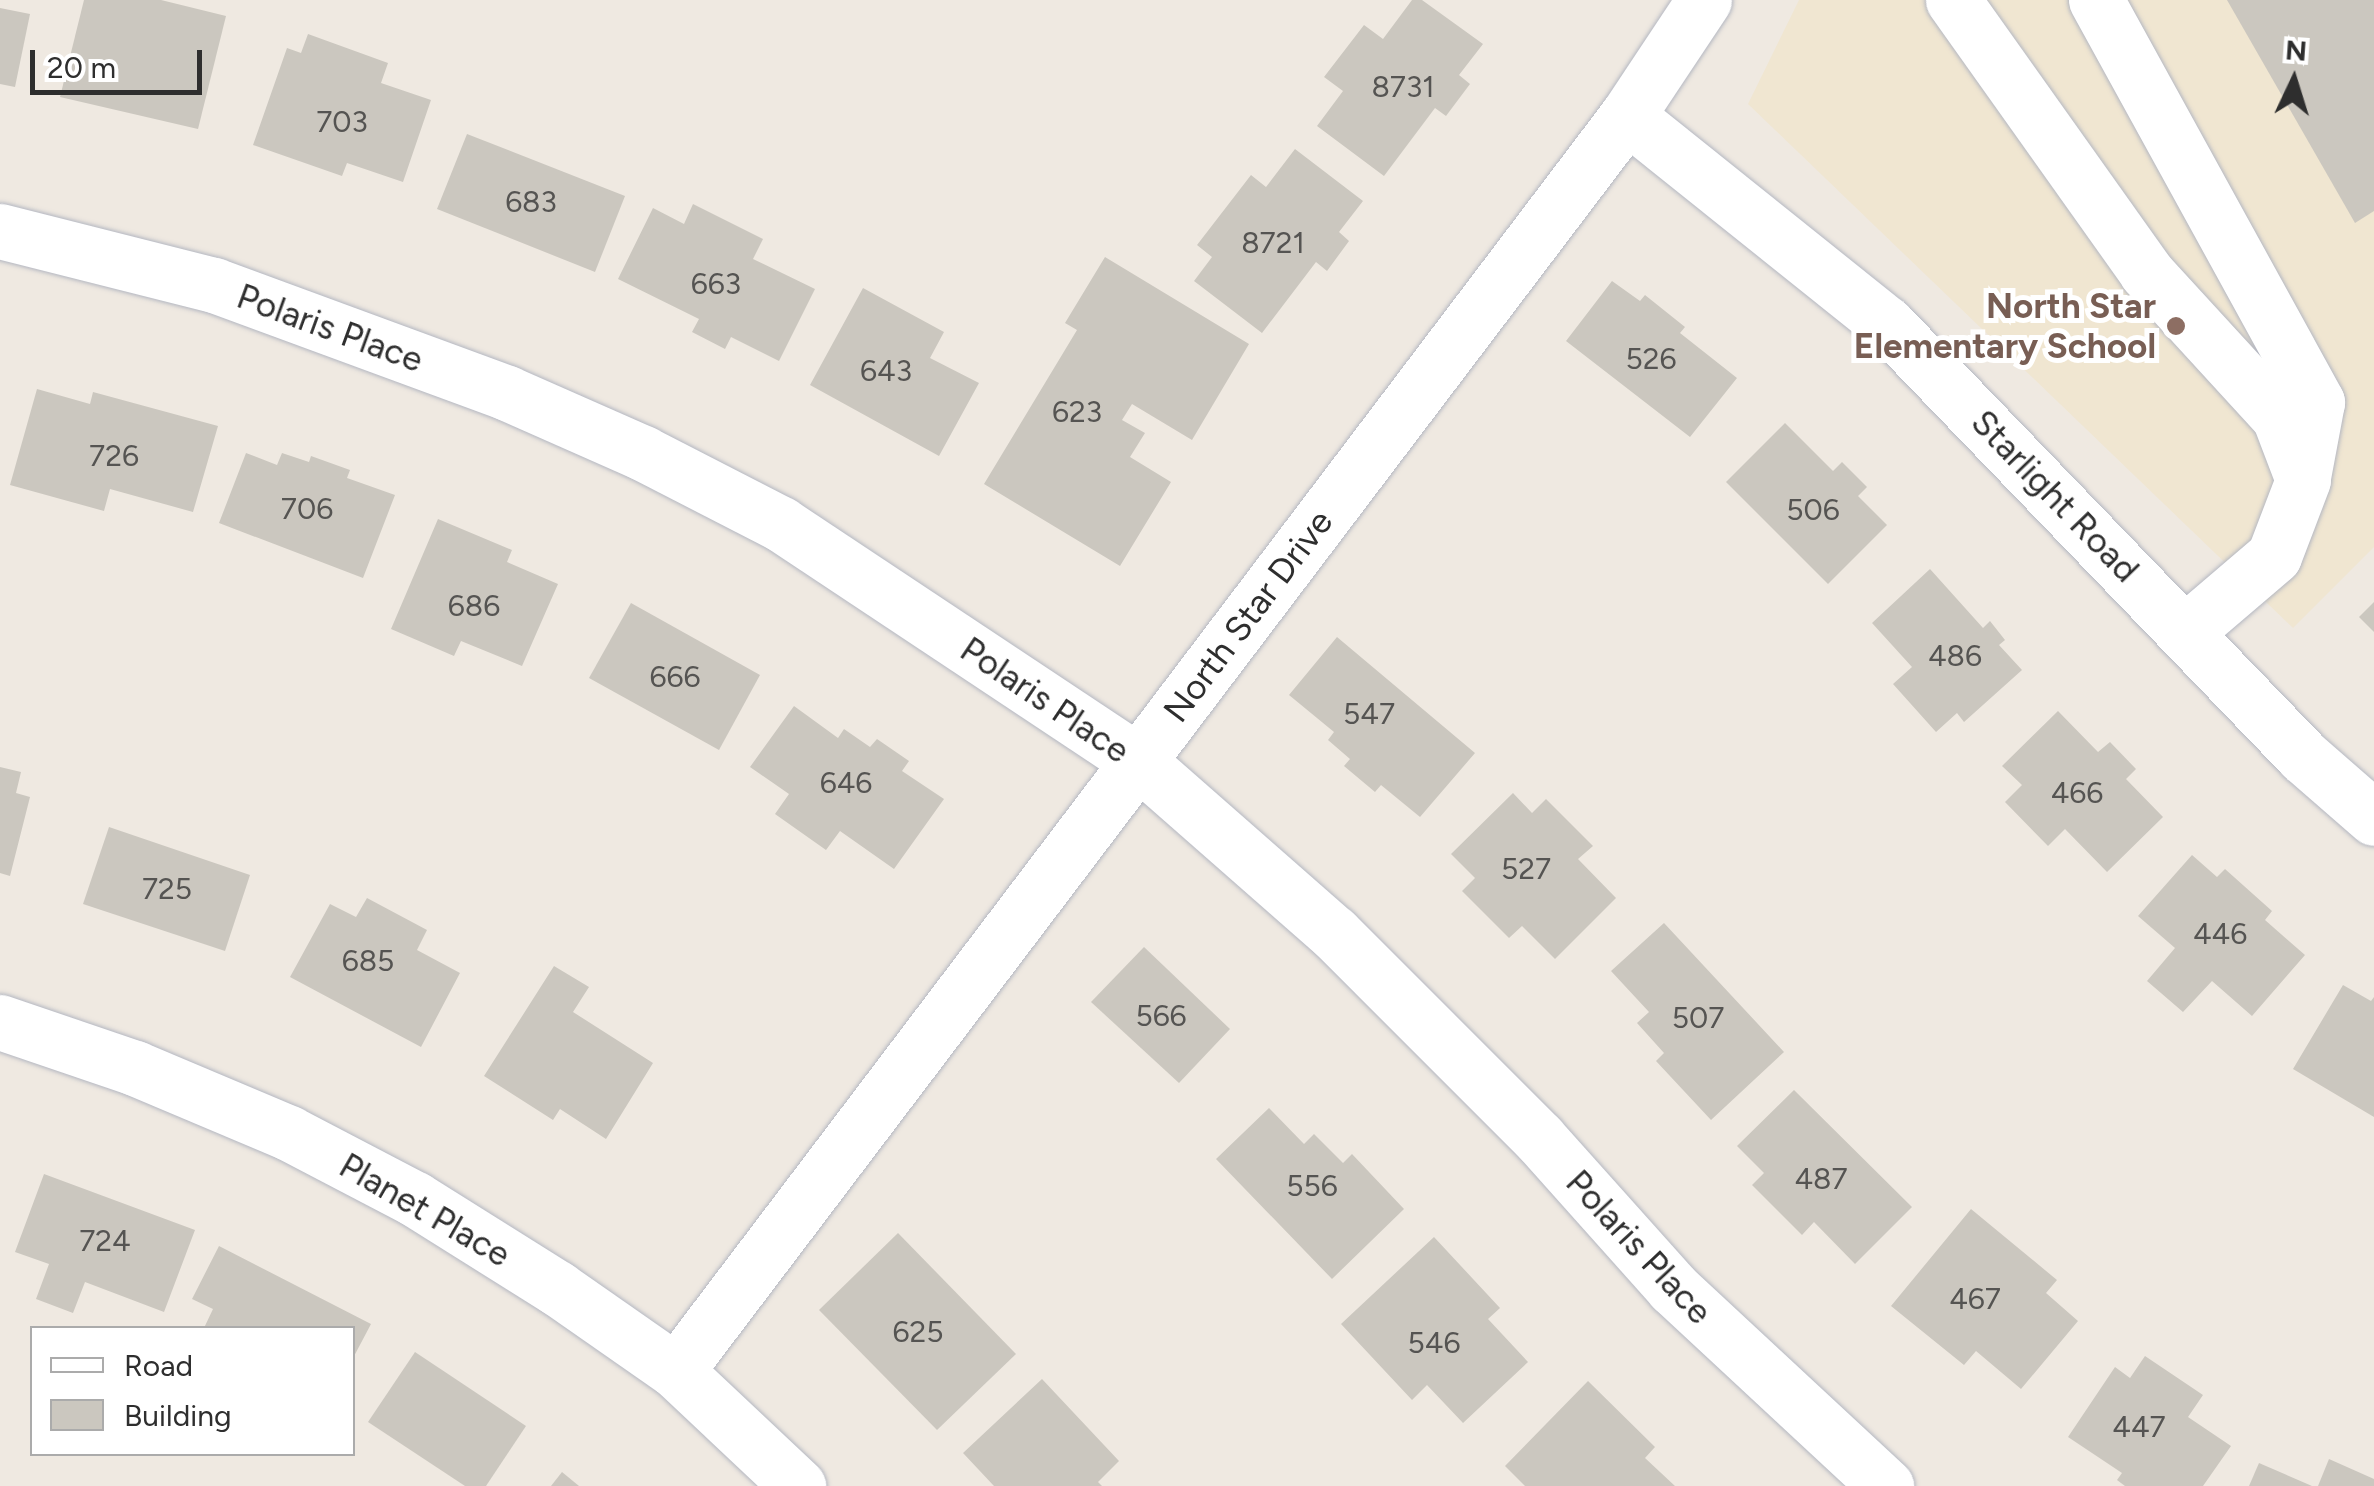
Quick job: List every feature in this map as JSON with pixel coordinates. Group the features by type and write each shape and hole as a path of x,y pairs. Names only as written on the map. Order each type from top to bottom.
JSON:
{"street":[{"name":"North Star Drive","path":"676,1371 1627,116 1704,0"},
{"path":"1953,0 2146,272 2279,418 2303,480"},
{"path":"2096,0 2316,402 2303,480 2274,556 2185,632"},
{"name":"Starlight Road","path":"1627,116 1886,324 2303,756 2374,818"},
{"name":"Polaris Place","path":"0,231 134,262 214,286 506,392 643,453 781,524 1138,761 1334,933 1539,1138 1673,1288 1886,1486"},
{"name":"Planet Place","path":"0,1022 135,1068 288,1133 415,1200 558,1288 676,1371 798,1486"}],"shaded area":[{"name":"North Star Elementary School","path":"1799,0 2374,0 2374,547 2293,628 1748,104"}],"building":[{"path":"84,0 161,0 226,16 198,129 60,97"},
{"path":"1412,0 1422,0 1483,44 1459,75 1470,84 1446,116 1435,108 1384,176 1317,126 1343,91 1324,77 1364,25 1383,39"},
{"path":"2227,0 2374,0 2374,211 2355,223"},
{"path":"0,8 30,14 15,87 0,84"},
{"path":"308,34 388,63 381,83 431,100 403,182 347,163 342,176 253,145 287,48 301,53"},
{"path":"467,134 625,196 595,272 437,209"},
{"path":"1295,149 1363,201 1339,232 1349,241 1327,271 1316,262 1262,333 1194,281 1212,257 1197,245 1251,175 1266,187"},
{"path":"693,204 763,239 753,259 815,289 779,361 731,337 725,349 692,332 699,319 618,279 653,208 684,224"},
{"path":"1105,257 1249,344 1192,440 1132,404 1122,420 1145,433 1130,457 1171,482 1120,566 984,484 1077,330 1065,323"},
{"path":"1612,281 1640,301 1645,295 1685,327 1680,333 1737,378 1690,437 1566,341"},
{"path":"863,288 944,332 930,358 979,383 939,456 810,385"},
{"path":"37,389 90,404 93,392 218,426 193,512 110,489 104,511 10,485"},
{"path":"1785,423 1833,471 1842,462 1867,487 1858,496 1887,525 1828,584 1726,482"},
{"path":"246,453 277,465 282,453 309,462 311,456 350,470 347,478 395,495 363,578 219,523"},
{"path":"438,519 512,550 507,562 558,584 522,666 461,641 454,656 391,629"},
{"path":"1930,569 1983,628 1990,621 2005,640 1999,645 2022,670 1964,722 1957,713 1936,732 1893,684 1912,667 1872,623"},
{"path":"2374,602 2374,632 2359,617"},
{"path":"631,603 760,675 719,750 589,678"},
{"path":"1337,637 1475,753 1420,817 1381,785 1375,792 1344,766 1350,759 1328,740 1334,732 1289,695"},
{"path":"794,706 838,738 844,729 870,747 877,739 909,761 902,771 944,799 894,869 840,831 826,850 775,814 789,794 750,767"},
{"path":"2058,711 2098,752 2110,742 2136,769 2126,779 2163,817 2107,872 2065,829 2048,846 2005,802 2022,785 2002,766"},
{"path":"0,767 21,772 16,793 30,797 10,876 0,873"},
{"path":"1513,793 1532,813 1546,799 1593,846 1578,859 1616,898 1555,959 1522,926 1509,938 1462,891 1475,878 1451,854"},
{"path":"109,827 250,875 225,951 83,904"},
{"path":"2192,855 2217,877 2225,869 2272,911 2265,920 2305,955 2252,1016 2212,981 2183,1012 2147,981 2175,948 2138,916"},
{"path":"367,898 427,930 417,950 460,973 421,1047 290,977 330,904 356,917"},
{"path":"1664,923 1784,1052 1711,1120 1656,1061 1664,1053 1637,1023 1649,1012 1611,971"},
{"path":"1144,947 1230,1029 1179,1083 1091,1002"},
{"path":"554,966 589,987 573,1012 653,1063 606,1139 560,1109 553,1120 484,1076"},
{"path":"2343,985 2371,1001 2374,997 2374,1117 2293,1069"},
{"path":"1794,1090 1912,1207 1855,1264 1814,1222 1802,1235 1752,1185 1764,1173 1737,1146"},
{"path":"1269,1108 1304,1144 1314,1134 1343,1163 1352,1154 1404,1209 1332,1279 1216,1159"},
{"path":"44,1174 195,1230 164,1312 85,1282 73,1313 36,1299 49,1264 15,1252"},
{"path":"1971,1209 2057,1280 2046,1293 2078,1321 2021,1389 1976,1351 1964,1365 1891,1306"},
{"path":"898,1233 1016,1354 937,1430 819,1310"},
{"path":"1434,1237 1500,1308 1488,1319 1528,1362 1463,1423 1427,1385 1412,1400 1341,1324"},
{"path":"219,1246 371,1324 355,1354 355,1326 205,1326 213,1309 192,1299"},
{"path":"415,1352 526,1426 486,1486 465,1486 368,1422"},
{"path":"2145,1356 2203,1395 2188,1417 2231,1446 2203,1486 2125,1486 2117,1480 2122,1473 2068,1437 2115,1367 2130,1378"},
{"path":"1042,1379 1119,1461 1098,1482 1102,1486 994,1486 963,1453"},
{"path":"1588,1381 1655,1447 1645,1458 1675,1486 1525,1486 1505,1466"},
{"path":"2329,1459 2374,1479 2374,1486 2318,1486"},
{"path":"2259,1463 2312,1486 2249,1486"},
{"path":"562,1472 579,1486 551,1486"}],"place":[{"name":"North Star Elementary School","path":"2176,326"}]}
